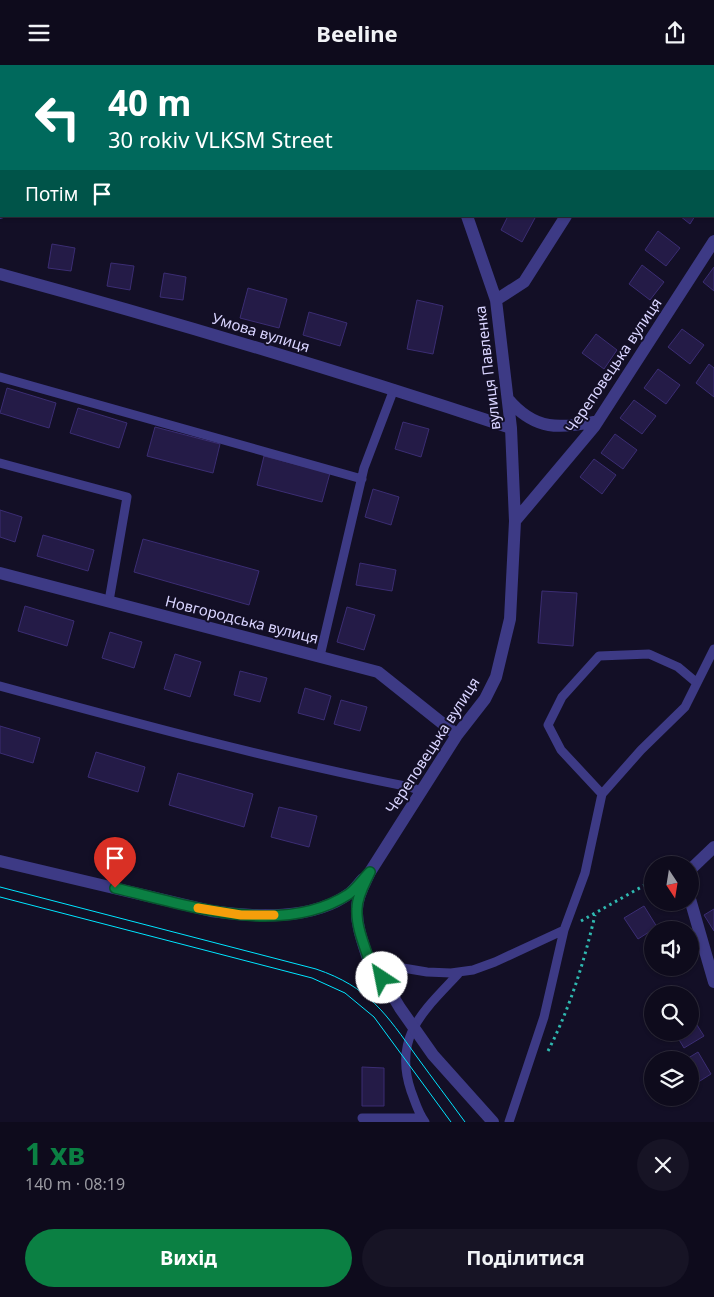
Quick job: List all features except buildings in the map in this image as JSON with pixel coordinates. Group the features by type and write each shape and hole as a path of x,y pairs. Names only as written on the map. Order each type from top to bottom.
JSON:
{"street":[{"name":"вулиця Павленка","path":"467,217 496,300 511,428 515,521"},
{"path":"496,300 524,282 565,217"},
{"name":"Череповецька вулиця","path":"493,1122 433,1055 371,962 358,923 356,907 360,892 370,872 420,791 457,735 484,699 496,677 510,619 515,521 598,421 714,241"},
{"name":"Умова вулиця","path":"0,274 127,309 394,389 511,428"},
{"path":"508,399 519,412 544,423 561,426 598,421"},
{"name":"Новгородська вулиця","path":"0,573 378,672 457,735"},
{"path":"699,862 714,847"},
{"path":"0,861 211,911 269,916 294,914 334,903 351,893 370,872"},
{"path":"693,911 714,982"}],"lane":[{"path":"0,377 362,479"},
{"path":"320,656 362,479 394,389"},
{"path":"0,463 127,497 109,601"},
{"path":"509,1122 544,1017 564,930 585,873 602,794 641,750 685,707 714,649"},
{"path":"602,794 561,750 548,725 562,697 599,656 648,654 678,667 697,683"},
{"path":"0,685 136,723 277,758 410,787 420,791"},
{"path":"371,962 427,972 474,970 564,930"},
{"path":"362,1118 423,1120 407,1075 408,1044 413,1027 426,1009 460,972"}],"path":[{"path":"564,930 644,886"},
{"path":"545,1056 577,982 594,915"}],"tram line":[{"path":"0,887 316,969 350,984 375,1004 396,1028 465,1122"},
{"path":"0,897 312,978 345,993 374,1017 451,1122"}],"slow traffic":[{"path":"198,908 241,915 274,915"}],"route":[{"path":"115,888 211,911 269,916 294,914 334,903 351,893 370,872 360,892 356,907 358,923 370,962 373,963 382,978"}]}
